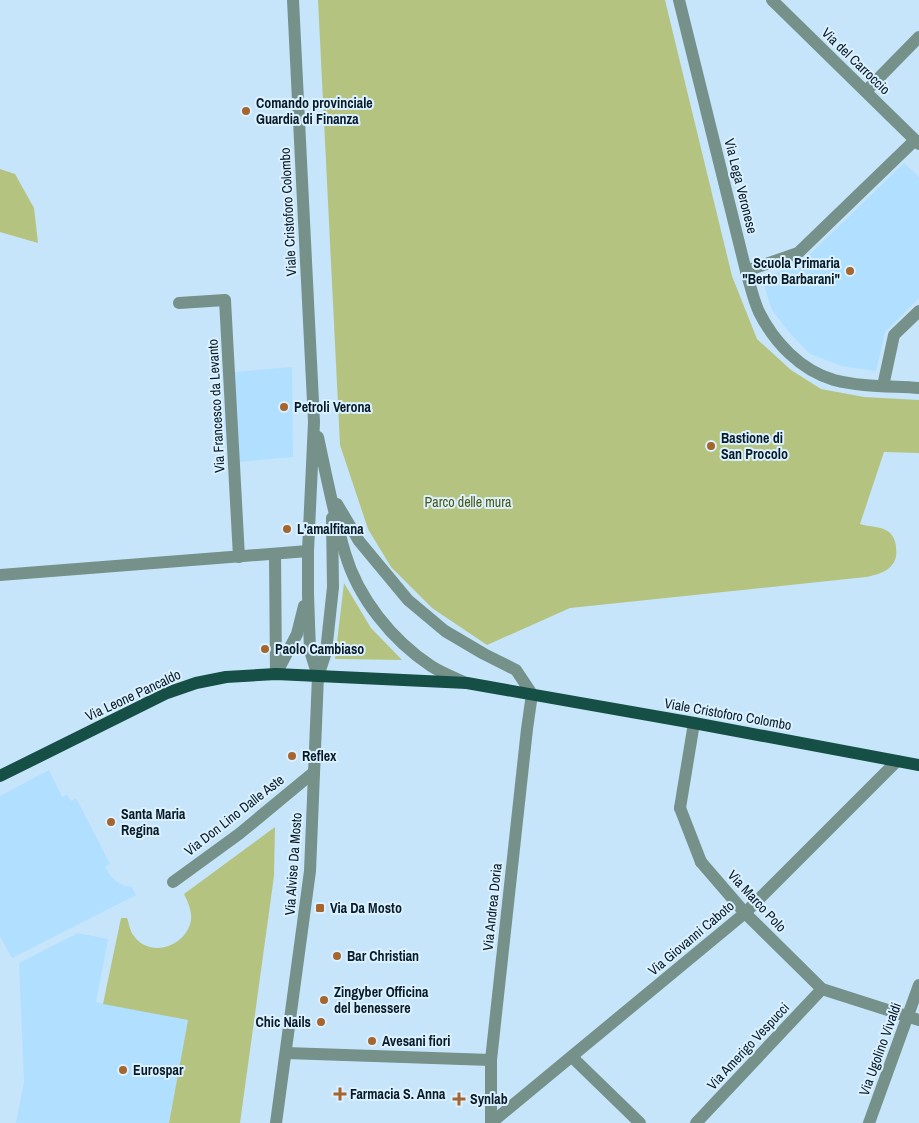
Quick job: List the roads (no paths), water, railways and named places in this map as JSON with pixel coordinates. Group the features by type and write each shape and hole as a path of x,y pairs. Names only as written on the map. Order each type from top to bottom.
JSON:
{"main road":[{"name":"Via Leone Pancaldo","path":"0,776 167,693 196,683 226,677 276,674 318,676"},
{"name":"Viale Cristoforo Colombo","path":"318,676 467,683 919,765"}],"street":[{"name":"Viale Cristoforo Colombo","path":"293,0 314,422 308,552 310,651 318,676"},
{"name":"Via Lega Veronese","path":"679,0 746,271 759,310 777,342 794,358 834,379 882,386 919,388"},
{"name":"Via del Carroccio","path":"772,0 917,142"},
{"path":"866,91 919,37"},
{"path":"746,271 798,253 917,142"},
{"name":"Via Francesco da Levanto","path":"179,303 225,300 239,557"},
{"path":"882,386 894,336 919,311"},
{"name":"Viale Cristoforo Colombo","path":"314,422 345,554 354,576 372,608 391,632 432,667 467,683"},
{"name":"Viale Cristoforo Colombo","path":"318,676 326,652 333,587 331,493"},
{"name":"Viale Cristoforo Colombo","path":"331,493 359,541 408,600 445,631 516,670 532,694"},
{"path":"0,575 308,552"},
{"path":"275,554 276,674"},
{"name":"Viale Cristoforo Colombo","path":"276,674 297,634 308,594"},
{"name":"Via Alvise Da Mosto","path":"276,1123 310,871 318,676"},
{"name":"Via Andrea Doria","path":"491,1123 491,1060 532,694"},
{"name":"Via Marco Polo","path":"694,723 680,808 701,862 745,914 822,989 914,1018"},
{"name":"Via Giovanni Caboto","path":"491,1123 745,914 897,761"},
{"name":"Via Don Lino Dalle Aste","path":"173,882 238,834 314,772"},
{"name":"Via Ugolino Vivaldi","path":"869,1123 914,1018 919,986"},
{"name":"Via Amerigo Vespucci","path":"696,1123 822,989"},
{"path":"286,1053 491,1060"},
{"path":"572,1057 640,1123"}],"place":[{"name":"Comando provinciale Guardia di Finanza","path":"246,111"},
{"name":"Scuola Primaria \"Berto Barbarani\"","path":"850,271"},
{"name":"Petroli Verona","path":"284,407"},
{"name":"Bastione di San Procolo","path":"711,446"},
{"name":"L'amalfitana","path":"287,529"},
{"name":"Paolo Cambiaso","path":"265,649"},
{"name":"Reflex","path":"292,756"},
{"name":"Santa Maria Regina","path":"111,822"},
{"name":"Via Da Mosto","path":"320,908"},
{"name":"Bar Christian","path":"337,956"},
{"name":"Zingyber Officina del benessere","path":"324,1000"},
{"name":"Chic Nails","path":"321,1022"},
{"name":"Avesani fiori","path":"372,1041"},
{"name":"Eurospar","path":"123,1070"},
{"name":"Farmacia S. Anna","path":"340,1094"},
{"name":"Synlab","path":"459,1099"}],"park label":[{"name":"Parco delle mura","path":"468,502"}]}
